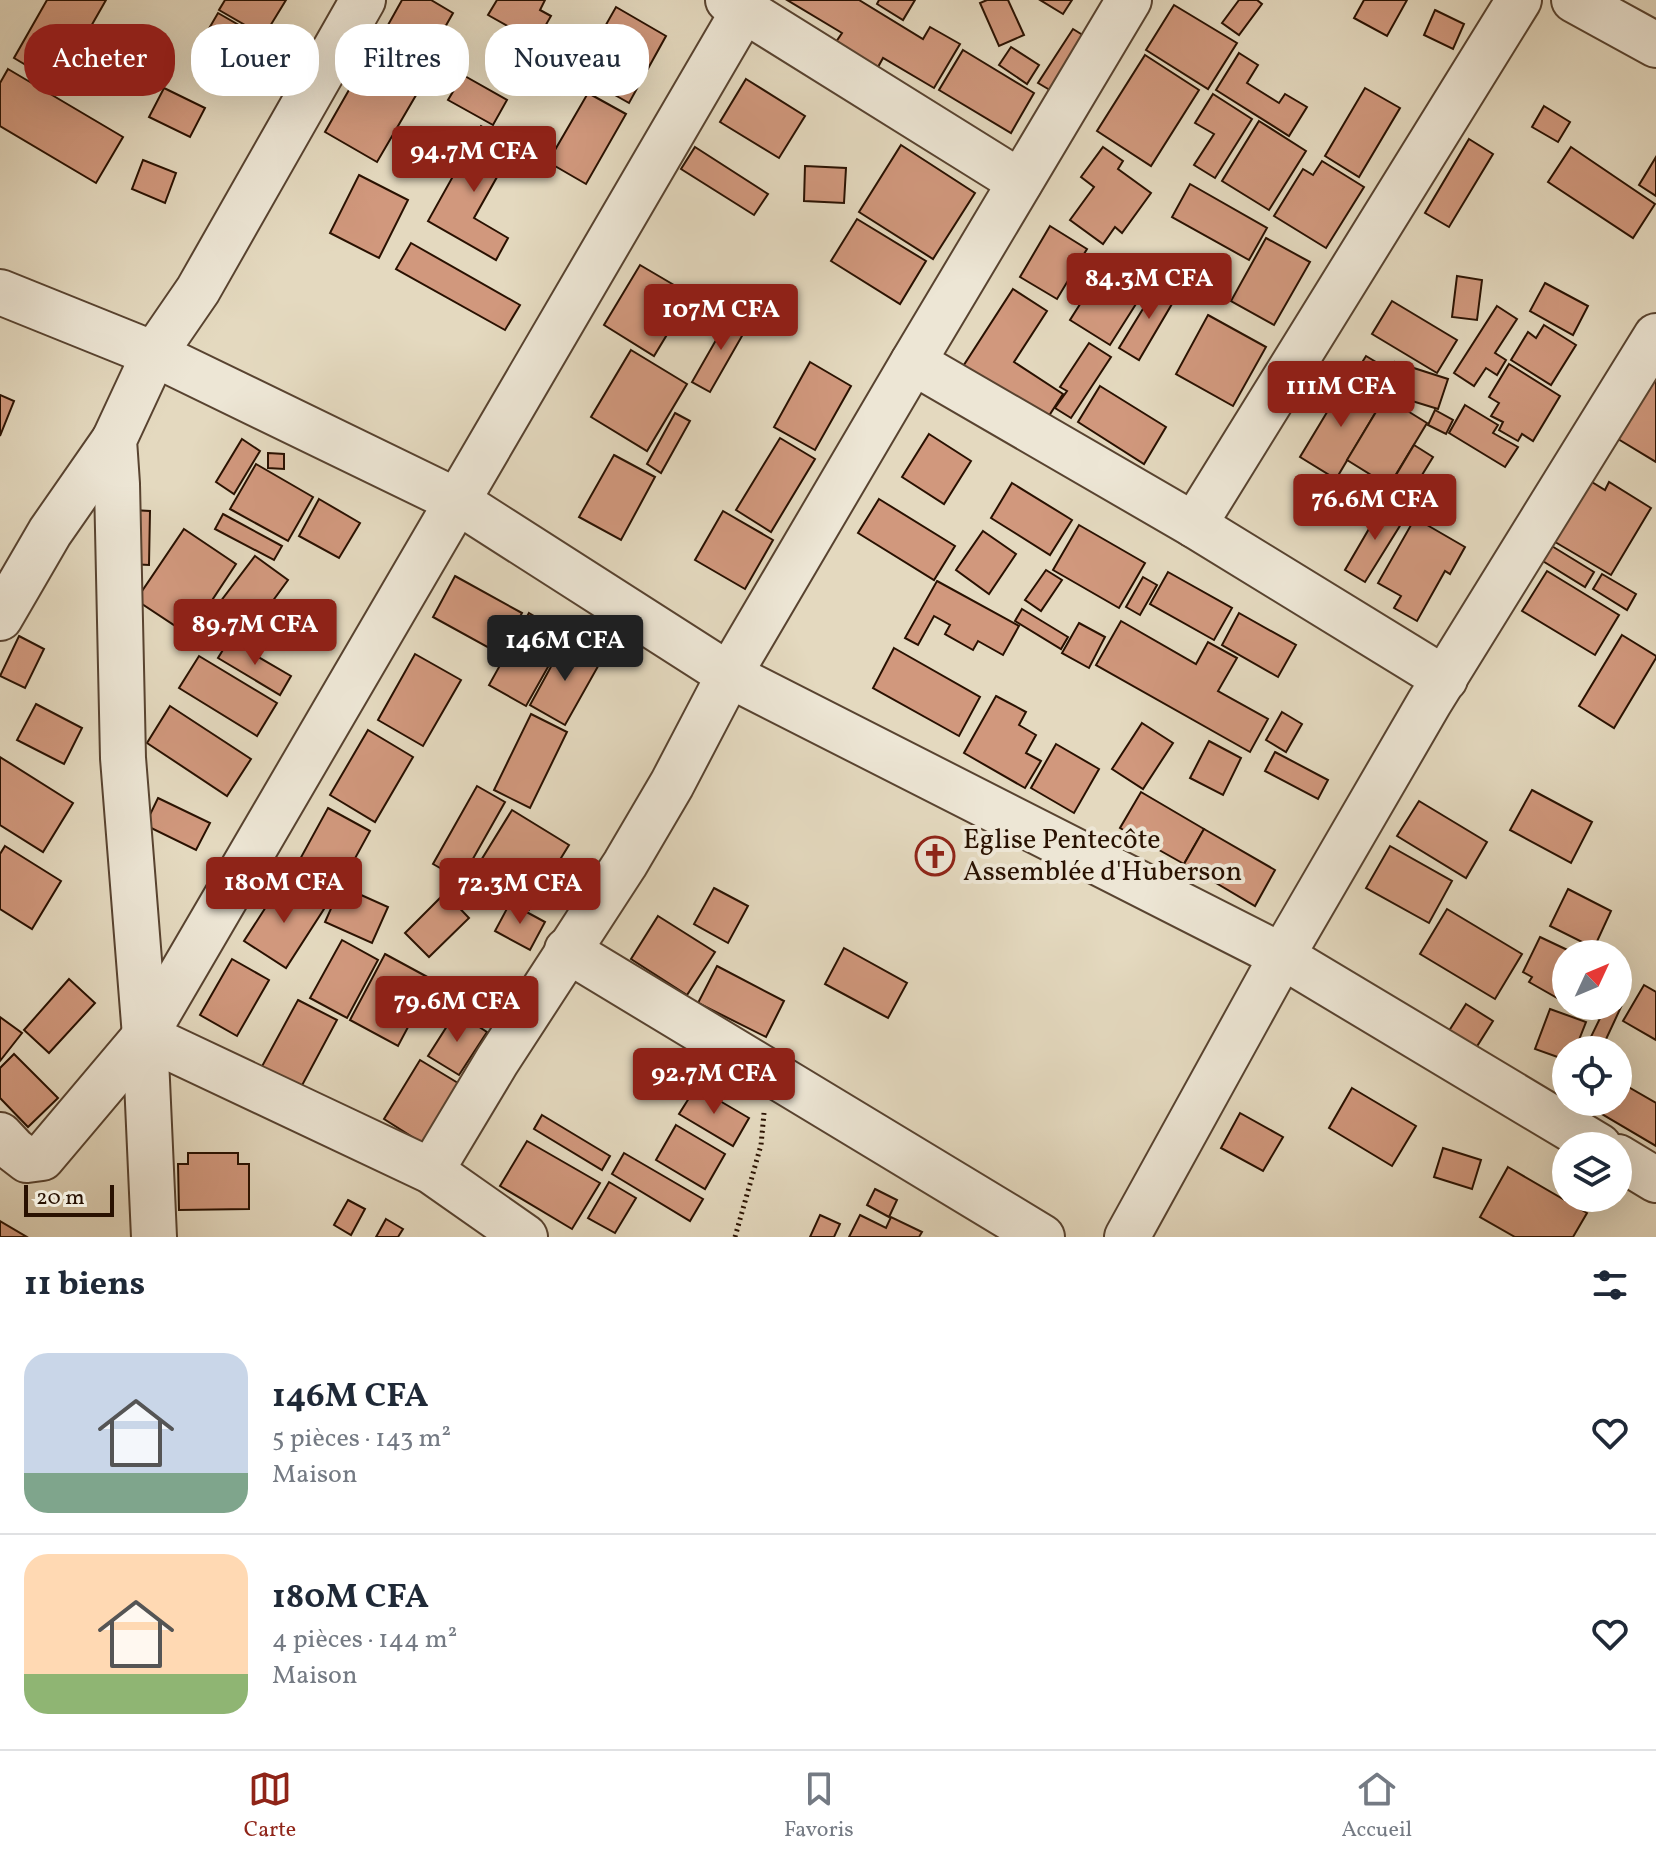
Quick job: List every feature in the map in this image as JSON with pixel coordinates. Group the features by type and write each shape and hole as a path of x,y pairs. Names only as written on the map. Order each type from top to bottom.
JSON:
{"street":[{"path":"0,618 50,532 114,440 154,354 198,290 363,0"},
{"path":"431,1171 567,950 633,851 729,675 1129,0"},
{"path":"1194,525 1519,0"},
{"path":"1574,0 1656,45"},
{"path":"0,1135 27,1160 42,1158 145,1036 457,501 736,5 1020,182"},
{"path":"0,292 154,354 457,501 729,675 1282,956 1576,1132"},
{"path":"1127,1237 1282,956 1445,679 1656,336"},
{"path":"913,362 1194,525 1445,679"},
{"path":"114,440 123,758 145,1036 154,1237"},
{"path":"567,950 1042,1237"},
{"path":"145,1036 431,1171 525,1237"},
{"path":"1632,1165 1656,1180"}],"path":[{"path":"735,1237 761,1145 769,1072"}],"building":[{"path":"47,0 106,0 92,24 33,24"},
{"path":"225,0 286,0 271,24 243,24 219,10"},
{"path":"402,0 431,0 453,13 447,24 389,24"},
{"path":"497,0 545,0 540,10 551,16 546,24 504,24 488,15"},
{"path":"787,0 859,0 923,39 930,27 960,44 934,88 883,58 878,67 836,42 842,33"},
{"path":"879,0 915,0 903,20 877,4"},
{"path":"1008,0 1024,35 999,46 980,3"},
{"path":"1040,0 1072,0 1063,14"},
{"path":"1239,0 1257,0 1262,4 1239,35 1222,23"},
{"path":"1364,0 1407,0 1387,36 1354,18"},
{"path":"1174,5 1237,43 1208,89 1146,50"},
{"path":"616,7 645,24 606,24"},
{"path":"1435,10 1464,24 1453,49 1424,35"},
{"path":"218,13 237,24 212,24"},
{"path":"649,26 666,36 649,67"},
{"path":"1073,29 1094,42 1060,96 1038,83"},
{"path":"24,40 24,64 14,58"},
{"path":"1011,47 1039,65 1027,84 999,65"},
{"path":"963,50 1034,93 1011,133 939,90"},
{"path":"1239,53 1258,65 1247,83 1279,103 1285,94 1307,107 1289,136 1216,90"},
{"path":"1145,55 1199,90 1151,166 1097,131"},
{"path":"8,69 24,78 24,96 54,96 123,137 96,183 0,126 0,83"},
{"path":"469,78 485,88 485,96 500,96 507,100 493,125 448,100 450,96 469,96"},
{"path":"746,79 805,116 779,158 720,122"},
{"path":"1365,88 1400,108 1359,177 1325,156"},
{"path":"175,93 205,108 190,137 149,117 160,96 175,96"},
{"path":"1213,94 1252,119 1215,178 1194,165 1214,134 1195,123"},
{"path":"346,96 416,96 377,162 325,132"},
{"path":"586,96 593,96 626,114 586,184 548,162"},
{"path":"617,96 633,96 629,103"},
{"path":"1544,106 1570,122 1558,142 1532,127"},
{"path":"1259,121 1306,151 1269,210 1222,181"},
{"path":"481,126 515,145 474,218 508,238 496,260 428,221"},
{"path":"1469,139 1493,154 1449,227 1425,213"},
{"path":"901,145 975,193 933,259 859,212"},
{"path":"695,147 768,194 754,215 681,169"},
{"path":"1103,147 1123,161 1118,169 1151,193 1122,233 1115,227 1103,244 1070,220 1094,187 1081,177"},
{"path":"1571,147 1655,204 1633,238 1548,182"},
{"path":"1656,157 1656,196 1639,185"},
{"path":"143,160 176,173 165,203 132,189"},
{"path":"1322,161 1364,187 1326,248 1274,216 1303,169 1313,175"},
{"path":"805,166 846,168 844,203 804,201"},
{"path":"359,175 408,200 379,258 330,233"},
{"path":"1190,184 1267,228 1249,260 1172,217"},
{"path":"857,219 926,261 900,304 831,261"},
{"path":"1050,226 1087,249 1057,299 1020,277"},
{"path":"1266,238 1310,262 1274,325 1231,301"},
{"path":"411,243 520,305 505,330 396,269"},
{"path":"1108,260 1148,285 1110,345 1070,320"},
{"path":"640,265 691,295 654,356 604,325"},
{"path":"1457,276 1482,280 1477,320 1452,317"},
{"path":"1160,281 1179,292 1139,360 1119,348"},
{"path":"1545,283 1588,306 1573,335 1530,311"},
{"path":"1013,289 1047,311 1014,362 1063,394 1043,425 960,371"},
{"path":"1392,301 1457,340 1437,373 1372,334"},
{"path":"1497,306 1517,319 1495,353 1506,360 1497,375 1486,368 1474,386 1454,373"},
{"path":"732,312 750,322 710,392 692,382"},
{"path":"1208,315 1266,347 1233,406 1176,374"},
{"path":"1544,325 1576,345 1551,385 1511,360 1528,332 1536,338"},
{"path":"1089,343 1111,357 1071,418 1055,408 1067,391 1060,387"},
{"path":"631,350 687,384 647,451 591,417"},
{"path":"1366,356 1381,365 1368,387 1353,377"},
{"path":"810,362 851,386 815,450 774,427"},
{"path":"1395,362 1448,379 1438,409 1386,393"},
{"path":"1509,364 1560,396 1533,441 1522,434 1518,441 1499,430 1503,422 1491,416 1499,403 1489,397"},
{"path":"1656,377 1656,462 1618,439"},
{"path":"1347,379 1383,400 1336,479 1300,457"},
{"path":"1100,386 1166,427 1144,464 1078,422"},
{"path":"0,395 14,401 0,436"},
{"path":"1385,397 1427,423 1389,486 1347,460"},
{"path":"1465,405 1498,425 1493,433 1518,447 1505,467 1449,433"},
{"path":"1435,410 1453,420 1446,434 1428,425"},
{"path":"675,413 690,421 661,473 647,464"},
{"path":"929,434 971,461 944,504 902,477"},
{"path":"780,438 815,459 771,532 736,510"},
{"path":"242,439 260,451 234,494 216,482"},
{"path":"1414,445 1433,457 1403,506 1384,495"},
{"path":"268,453 284,454 284,469 268,468"},
{"path":"614,455 655,477 621,540 579,517"},
{"path":"256,464 313,497 288,541 230,509"},
{"path":"1587,479 1605,490 1609,482 1651,508 1611,575 1550,539"},
{"path":"1012,483 1072,520 1050,555 991,518"},
{"path":"319,499 360,523 339,558 299,536"},
{"path":"879,499 955,546 934,580 858,533"},
{"path":"1384,503 1406,516 1365,582 1345,570"},
{"path":"132,510 150,511 149,565 130,564"},
{"path":"723,511 773,540 745,589 695,560"},
{"path":"223,514 282,546 274,560 215,529"},
{"path":"1415,518 1465,547 1450,574 1445,571 1417,621 1394,608 1401,596 1378,583"},
{"path":"1079,525 1145,563 1119,608 1053,570"},
{"path":"184,529 236,564 189,635 136,600"},
{"path":"983,531 1016,554 989,594 956,570"},
{"path":"1542,540 1594,572 1585,587 1533,555"},
{"path":"255,556 288,580 245,639 211,614"},
{"path":"1046,570 1062,580 1041,611 1025,600"},
{"path":"1547,571 1619,615 1595,655 1522,611"},
{"path":"1168,572 1232,608 1214,640 1150,604"},
{"path":"1602,574 1636,594 1627,610 1593,589"},
{"path":"455,576 522,613 500,654 433,617"},
{"path":"1143,577 1157,585 1140,615 1126,607"},
{"path":"937,581 1019,626 1003,655 978,641 973,650 945,634 950,625 934,616 918,645 905,638"},
{"path":"1022,609 1068,637 1061,649 1015,621"},
{"path":"529,613 566,635 526,706 489,685"},
{"path":"1239,613 1296,645 1278,677 1222,645"},
{"path":"1121,621 1196,664 1208,642 1237,658 1218,691 1268,719 1250,752 1096,665"},
{"path":"1079,623 1105,637 1089,668 1062,653"},
{"path":"1622,635 1656,658 1614,728 1579,706"},
{"path":"19,636 44,649 25,688 0,676"},
{"path":"229,640 291,676 280,695 218,658"},
{"path":"565,641 601,661 565,725 530,705"},
{"path":"894,648 980,697 959,736 873,688"},
{"path":"415,654 461,680 423,746 378,720"},
{"path":"199,656 277,703 257,736 179,688"},
{"path":"996,696 1026,712 1019,725 1036,735 1026,753 1041,761 1025,788 964,753"},
{"path":"36,704 82,728 64,764 17,740"},
{"path":"170,706 251,759 227,796 147,743"},
{"path":"1282,712 1302,724 1286,752 1266,740"},
{"path":"531,714 567,732 530,808 494,790"},
{"path":"1142,723 1173,743 1143,789 1112,769"},
{"path":"368,730 413,757 375,822 330,795"},
{"path":"1209,741 1241,758 1223,795 1190,778"},
{"path":"1056,744 1099,769 1074,813 1031,788"},
{"path":"1275,752 1328,780 1318,799 1265,771"},
{"path":"0,757 73,803 43,852 0,825"},
{"path":"477,786 505,802 461,880 433,864"},
{"path":"1532,790 1592,822 1571,863 1510,830"},
{"path":"1141,792 1204,829 1184,864 1120,828"},
{"path":"158,798 210,823 196,850 145,825"},
{"path":"1419,801 1487,842 1466,878 1397,836"},
{"path":"328,808 370,831 341,884 299,861"},
{"path":"512,810 569,845 529,910 472,875"},
{"path":"1204,829 1275,870 1255,906 1184,864"},
{"path":"5,846 61,881 32,929 0,909 0,854"},
{"path":"1390,846 1452,881 1429,923 1366,888"},
{"path":"282,882 324,909 286,968 244,941"},
{"path":"341,886 388,907 372,943 325,922"},
{"path":"714,888 748,906 728,943 694,924"},
{"path":"1568,889 1611,911 1598,940 1578,940 1550,926"},
{"path":"445,893 469,918 429,957 405,933"},
{"path":"510,903 545,922 530,950 495,931"},
{"path":"1447,909 1522,954 1495,999 1420,954"},
{"path":"658,916 715,952 687,995 631,959"},
{"path":"1540,937 1552,943 1552,995 1529,982 1532,977 1523,972"},
{"path":"342,940 378,960 347,1018 310,998"},
{"path":"844,948 907,983 888,1018 825,984"},
{"path":"385,954 433,980 398,1046 350,1020"},
{"path":"232,959 269,980 237,1036 200,1015"},
{"path":"717,966 784,1001 766,1037 698,1003"},
{"path":"69,979 95,1003 49,1053 24,1030"},
{"path":"1644,985 1656,992 1656,1040 1623,1021 1632,1020 1632,1006"},
{"path":"298,1000 337,1020 299,1091 260,1070"},
{"path":"1466,1004 1493,1021 1474,1051 1447,1034"},
{"path":"1550,1009 1552,1020 1586,1022 1580,1036 1552,1036 1552,1055 1535,1049"},
{"path":"456,1012 487,1032 459,1075 428,1056"},
{"path":"0,1017 22,1033 0,1061"},
{"path":"1599,1020 1615,1020 1608,1036 1591,1036"},
{"path":"14,1054 58,1098 28,1127 0,1098 0,1068"},
{"path":"420,1060 458,1083 422,1143 384,1119"},
{"path":"696,1087 749,1118 733,1146 679,1114"},
{"path":"1352,1088 1416,1126 1392,1166 1329,1128"},
{"path":"1632,1089 1656,1103 1656,1146 1605,1116 1632,1116"},
{"path":"1240,1113 1283,1137 1263,1171 1221,1148"},
{"path":"542,1115 610,1156 602,1170 534,1129"},
{"path":"676,1125 725,1154 705,1189 656,1160"},
{"path":"527,1141 600,1183 572,1229 500,1186"},
{"path":"1443,1148 1481,1160 1472,1189 1434,1177"},
{"path":"188,1153 238,1153 238,1164 249,1164 249,1209 179,1210 178,1164 188,1164"},
{"path":"624,1153 703,1199 690,1221 612,1174"},
{"path":"1508,1167 1552,1193 1552,1212 1587,1213 1573,1237 1515,1237 1480,1217"},
{"path":"609,1182 636,1198 615,1233 588,1218"},
{"path":"875,1189 897,1200 889,1217 867,1205"},
{"path":"348,1200 365,1209 351,1235 334,1225"},
{"path":"820,1215 840,1224 834,1237 810,1237"},
{"path":"860,1215 886,1228 891,1217 922,1232 919,1237 849,1237"},
{"path":"386,1219 403,1229 398,1237 376,1237"},
{"path":"0,1221 27,1237 0,1237"}],"place":[{"name":"Eglise Pentecôte Assemblée d'Huberson","path":"935,856"}]}
